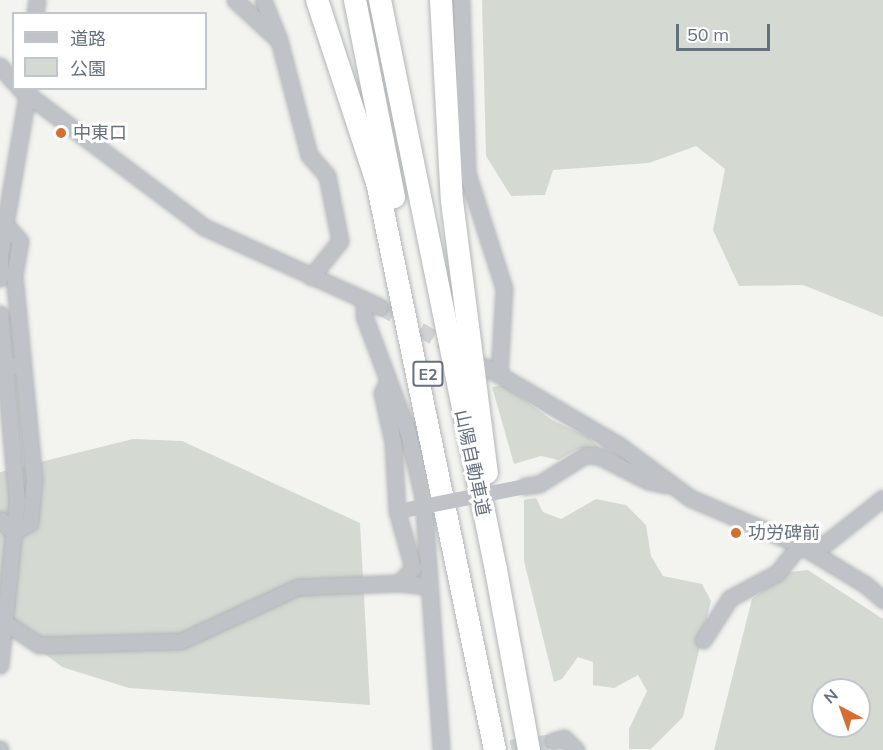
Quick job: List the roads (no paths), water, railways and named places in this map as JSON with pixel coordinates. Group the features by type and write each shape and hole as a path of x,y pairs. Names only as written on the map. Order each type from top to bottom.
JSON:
{"highway":[{"path":"317,0 377,182 496,750"},
{"name":"山陽自動車道","path":"355,0 422,338 496,750"},
{"name":"山陽自動車道","path":"380,0 496,570 529,750"},
{"path":"441,0 452,201 492,511 496,570"}],"street":[{"path":"235,0 279,40"},
{"path":"263,0 279,40 309,155 327,176 340,241 311,277"},
{"path":"461,0 467,173 504,288 493,370 620,446 670,485 728,517 800,544 839,567 883,600"},
{"path":"0,66 12,80"},
{"path":"0,278 3,227 24,92 138,175 204,227 380,307"},
{"path":"3,227 20,241 15,275 19,366 34,479 30,523 13,532"},
{"path":"363,300 364,316 408,433 423,497 427,586 441,750"},
{"path":"0,314 17,500 1,619 0,665"},
{"path":"0,364 19,366"},
{"path":"387,382 382,393 393,442 400,511 413,568 399,583"},
{"path":"400,511 539,484 585,455 599,456 648,481 670,485"},
{"path":"800,544 825,544 883,498"},
{"path":"0,519 13,532"},
{"path":"703,640 730,598 777,573 800,544"},
{"path":"1,619 39,645 181,641 298,587 399,583 427,586"},
{"path":"553,741 564,738 576,750"}],"tunnel":[{"path":"380,307 455,349"},
{"path":"488,750 553,741"}],"place":[{"name":"中東口","path":"61,133"},
{"name":"功労碑前","path":"736,533"}]}
